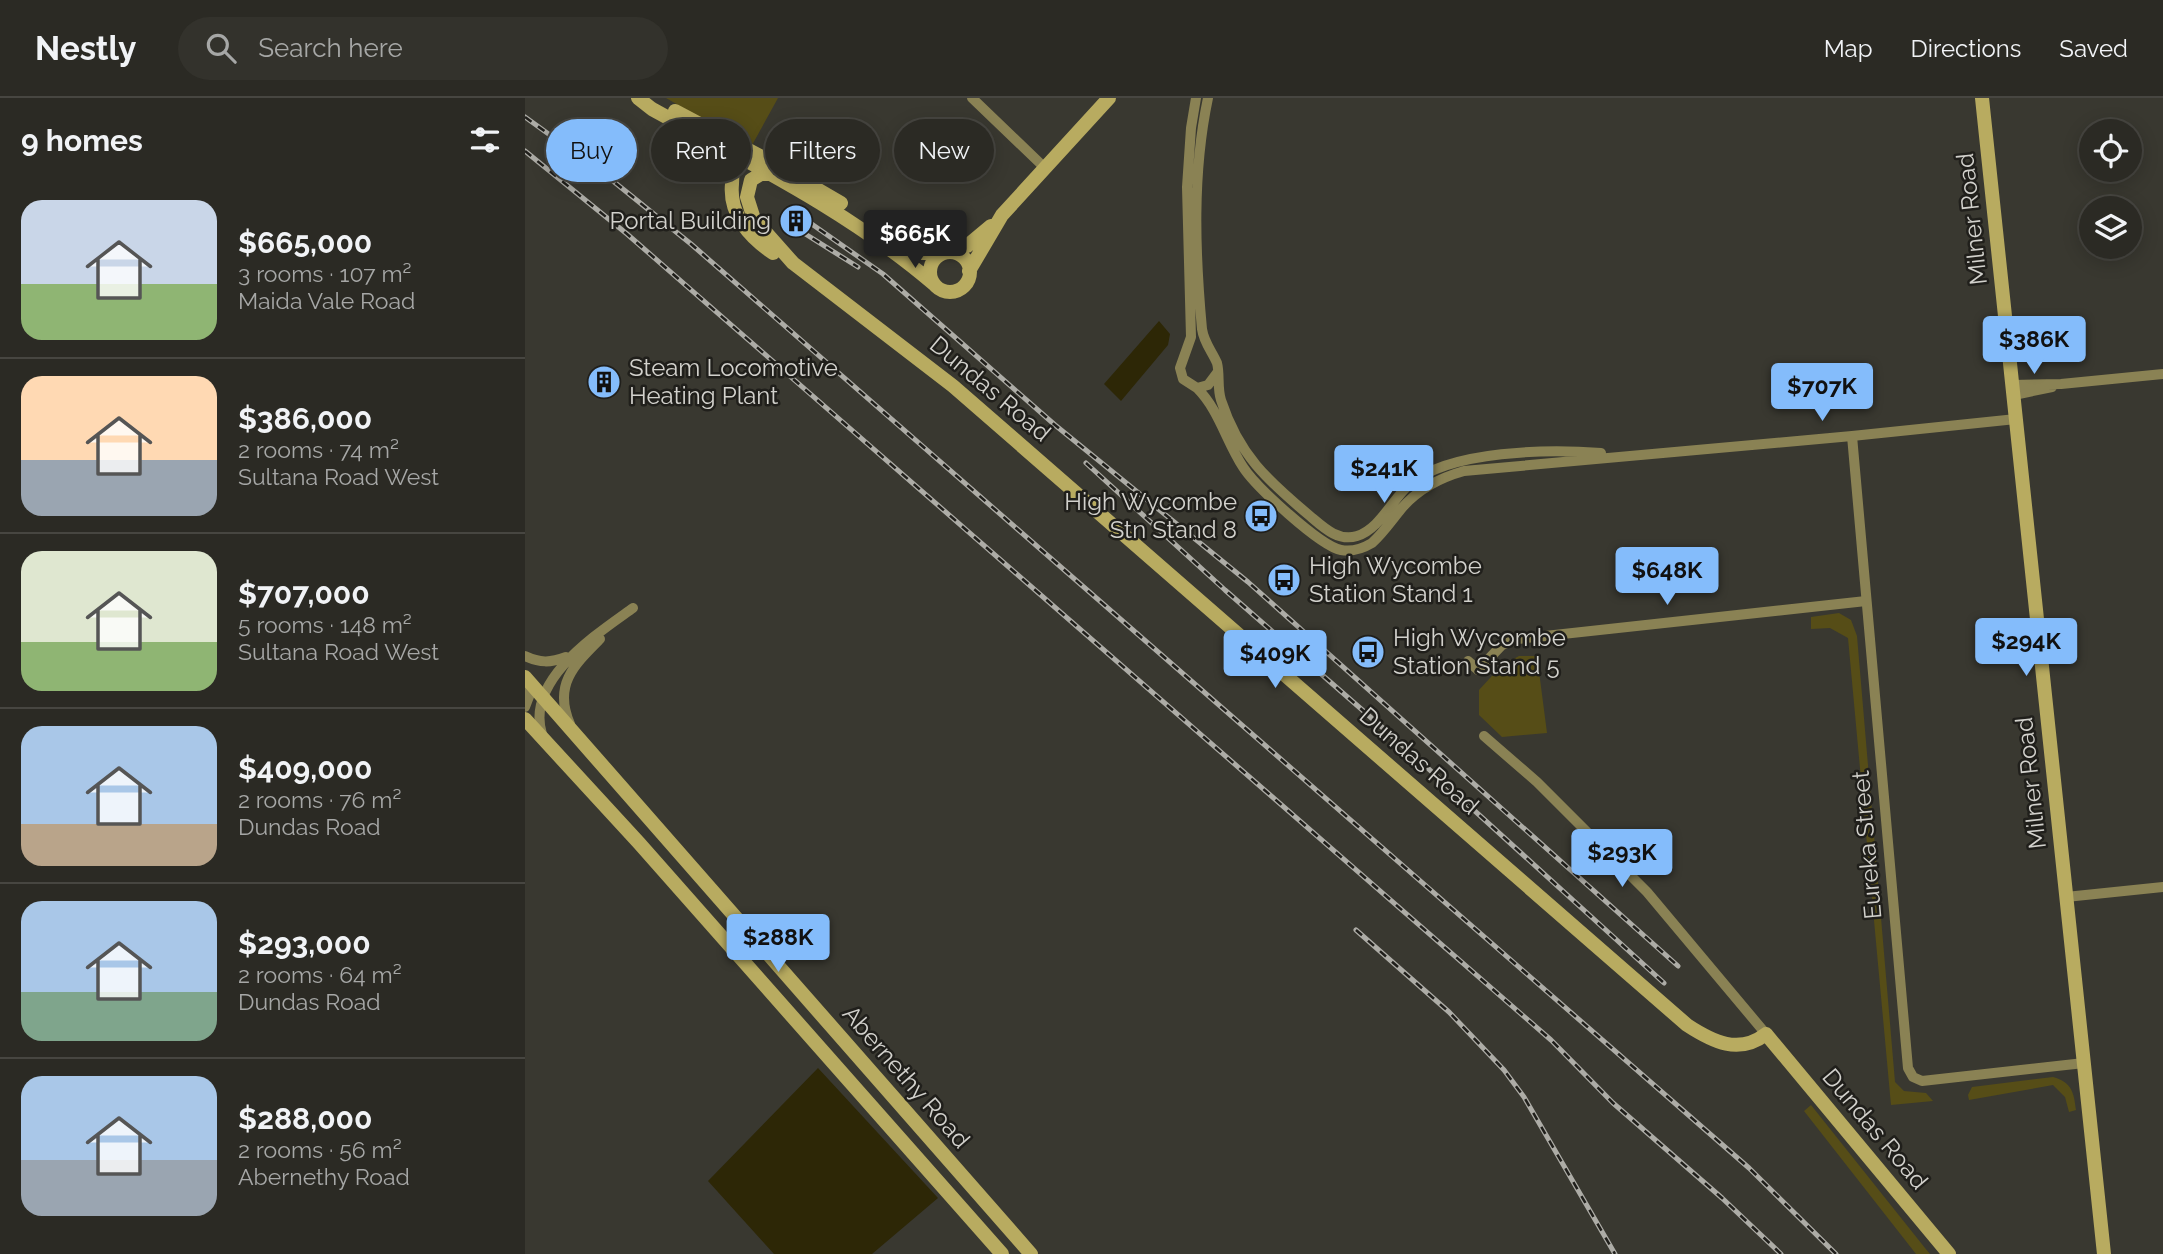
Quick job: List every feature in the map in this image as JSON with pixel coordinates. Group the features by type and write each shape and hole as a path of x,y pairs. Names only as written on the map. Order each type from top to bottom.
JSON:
{"main road":[{"path":"638,98 670,119"},
{"path":"935,285 931,279 931,267 937,257 967,246 1002,215 1109,98"},
{"name":"Milner Road","path":"1982,98 2104,1254"},
{"path":"652,100 684,119"},
{"path":"751,158 823,192 895,246 935,285 947,291 965,284 969,271 1002,215"},
{"path":"748,186 757,175 765,174"},
{"name":"Dundas Road","path":"727,182 739,219 755,239 793,264 953,386 1688,1025 1710,1040 1727,1045 1742,1045 1758,1040 1766,1034 1949,1254"},
{"path":"730,197 732,182"},
{"name":"Dundas Road","path":"748,182 747,197 754,219 793,264"},
{"path":"785,182 895,246 919,253 961,255 969,271"},
{"name":"Abernethy Road","path":"525,678 532,701 557,715 1031,1254"},
{"name":"Abernethy Road","path":"525,719 625,828 1002,1254"}],"street":[{"path":"972,98 1045,168"},
{"path":"1196,98 1187,187 1191,337 1180,368 1183,379 1197,388 1208,400 1243,467 1258,485 1320,539 1342,550 1358,550 1372,543 1413,496 1450,474 1540,463 2016,419"},
{"path":"1208,98 1198,159 1196,221 1202,329 1206,345 1217,363 1218,389 1225,411 1254,464 1276,488 1322,526 1345,537 1358,536 1365,532 1409,485 1425,474 1451,463 1568,451 1632,456"},
{"path":"1183,358 1196,350 1211,355"},
{"path":"1197,388 1212,382 1217,373"},
{"path":"2013,390 2163,374"},
{"name":"Eureka Street","path":"1852,436 1908,1068 1913,1077 1922,1081 2084,1063"},
{"path":"1478,670 1502,645 1518,639 1866,601"},
{"path":"546,743 532,701 574,652 632,608 582,657 567,678 563,693 565,709 571,727 580,741"},
{"path":"525,656 548,662 574,652"},
{"path":"1468,661 1487,679"},
{"name":"Dundas Road","path":"1484,736 1537,782 1647,892 1766,1034"},
{"path":"2066,897 2163,887"}],"shaded area":[{"path":"666,98 778,98 751,147 751,119 702,119"},
{"path":"1159,321 1170,334 1168,345 1121,401 1104,384"},
{"path":"1839,613 1851,620 1857,636 1895,1082 1904,1091 1926,1093 1933,1101 1891,1105 1848,638 1830,628 1811,629 1811,617"},
{"path":"1519,656 1537,656 1547,733 1502,737 1479,715 1479,690 1501,666"},
{"path":"818,1068 938,1198 872,1254 774,1254 708,1181"},
{"path":"2053,1077 2071,1089 2076,1110 2069,1112 2065,1097 2053,1085 1969,1100 1972,1087"},
{"path":"1811,1105 1930,1254 1916,1254 1804,1111"}],"railway":[{"path":"525,117 608,177 691,244 1749,1168 1836,1254"},
{"path":"525,151 627,234 1551,1040 1613,1103 1722,1198 1781,1254"},
{"path":"806,220 883,274 1055,425 1248,582 1678,966"},
{"path":"799,230 858,267"},
{"path":"1086,463 1664,983"},
{"path":"1356,930 1449,1012 1504,1070 1524,1097 1615,1254"}],"place":[{"name":"Portal Building","path":"796,221"},
{"name":"Steam Locomotive Heating Plant","path":"604,382"},
{"name":"High Wycombe Stn Stand 8","path":"1261,516"},
{"name":"High Wycombe Station Stand 1","path":"1284,580"},
{"name":"High Wycombe Station Stand 5","path":"1368,652"}]}
